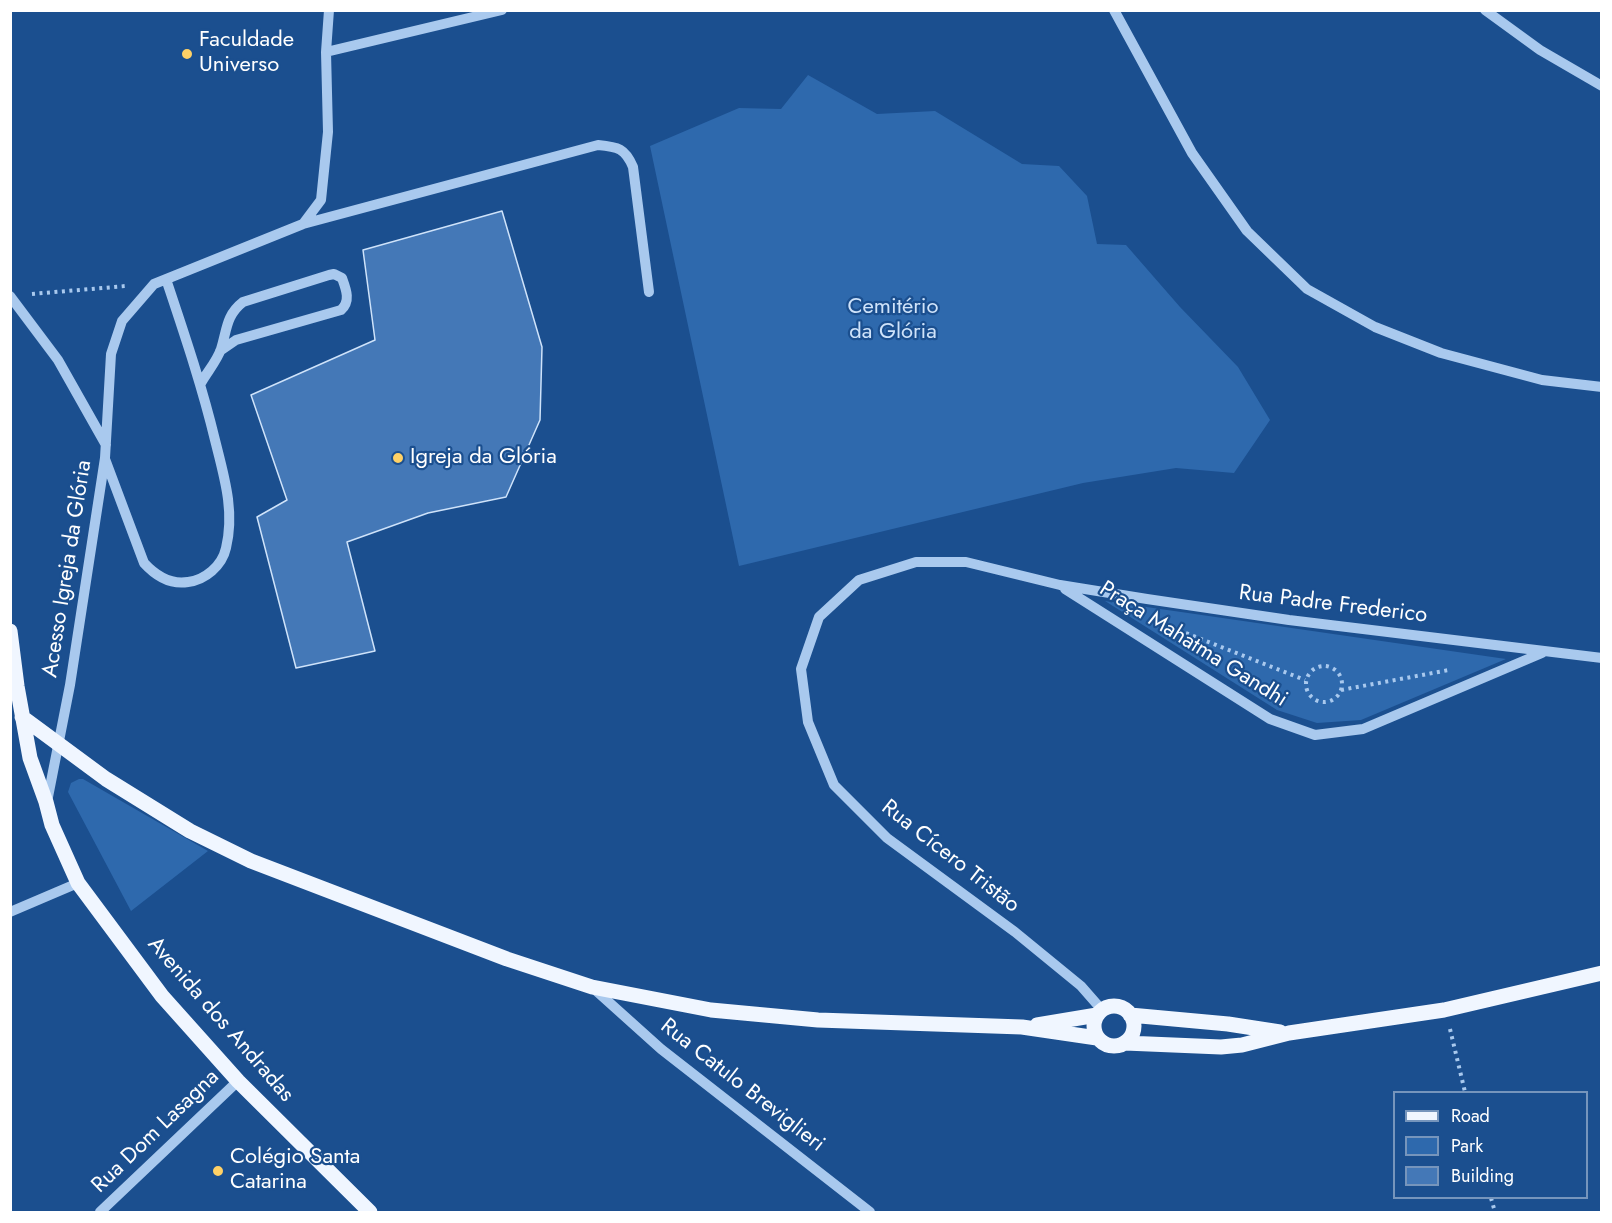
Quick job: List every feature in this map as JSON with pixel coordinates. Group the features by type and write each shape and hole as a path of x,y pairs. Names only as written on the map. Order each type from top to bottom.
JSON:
{"main road":[{"name":"Avenida dos Andradas","path":"10,631 30,758 52,825 78,883 162,996 238,1081 370,1212"},
{"path":"22,717 106,779 190,831 251,861 507,959 592,987 711,1010 818,1020 1022,1027 1097,1038 1110,1046 1125,1043 1221,1047 1242,1045 1289,1033 1444,1010 1602,973"},
{"path":"1022,1027 1099,1013 1109,1007 1117,1007 1124,1009 1133,1022 1134,1029 1131,1037 1125,1043"},
{"path":"1097,1038 1094,1023 1099,1013"},
{"path":"1130,1015 1228,1024 1289,1033"}],"street":[{"path":"303,224 321,200 328,132 326,52 328,10"},
{"path":"326,52 502,10"},
{"path":"1114,10 1192,153 1247,231 1307,289 1375,327 1441,353 1542,380 1602,387"},
{"path":"1485,10 1540,50 1602,86"},
{"path":"106,446 111,354 122,321 154,284 303,224 598,145 615,147 628,155 633,167 649,292"},
{"path":"201,383 220,351 227,322 233,309 243,302 329,275 334,274 342,278 347,302 341,310 236,340 220,351"},
{"path":"105,458 144,563 153,573 168,580 186,583 204,578 216,567 226,551 229,533 229,496 201,383 166,279"},
{"name":"Acesso Igreja da Glória","path":"11,296 58,360 106,446 70,685 46,802"},
{"name":"Rua Cícero Tristão","path":"1060,585 966,562 916,562 859,580 819,617 801,669 808,722 834,785 887,838 1032,946 1081,986 1099,1013"},
{"name":"Rua Padre Frederico","path":"1060,585 1289,620 1602,658"},
{"name":"Praça Mahatma Gandhi","path":"1060,585 1270,719 1315,735 1363,729 1544,652"},
{"path":"10,912 78,883"},
{"name":"Rua Catulo Breviglieri","path":"592,987 661,1049 870,1212"},
{"name":"Rua Dom Lasagna","path":"100,1212 238,1081"}],"path":[{"path":"11,296 154,284"},
{"path":"1149,619 1305,680"},
{"path":"1328,666 1333,668 1341,678 1341,690 1334,699 1316,700 1308,692 1305,680 1311,670 1328,666"},
{"path":"1341,690 1459,668"},
{"path":"1444,1010 1465,1091"}],"green space":[{"name":"Cemitério da Glória","path":"808,75 877,114 935,111 1022,164 1059,166 1087,196 1097,244 1126,245 1180,307 1238,367 1270,420 1234,473 1176,468 1083,483 739,566 650,146 739,108 781,109"},
{"path":"1105,601 1506,659 1361,720 1317,723 1277,710"},
{"path":"83,779 208,851 131,911 68,792 71,783"}],"building":[{"name":"Igreja da Glória","path":"502,211 542,347 540,420 506,497 428,513 347,542 375,651 296,668 257,517 287,500 251,395 375,340 363,250"}],"place":[{"name":"Faculdade Universo","path":"187,54"},
{"name":"Igreja da Glória","path":"398,458"},
{"name":"Colégio Santa Catarina","path":"218,1171"}]}
